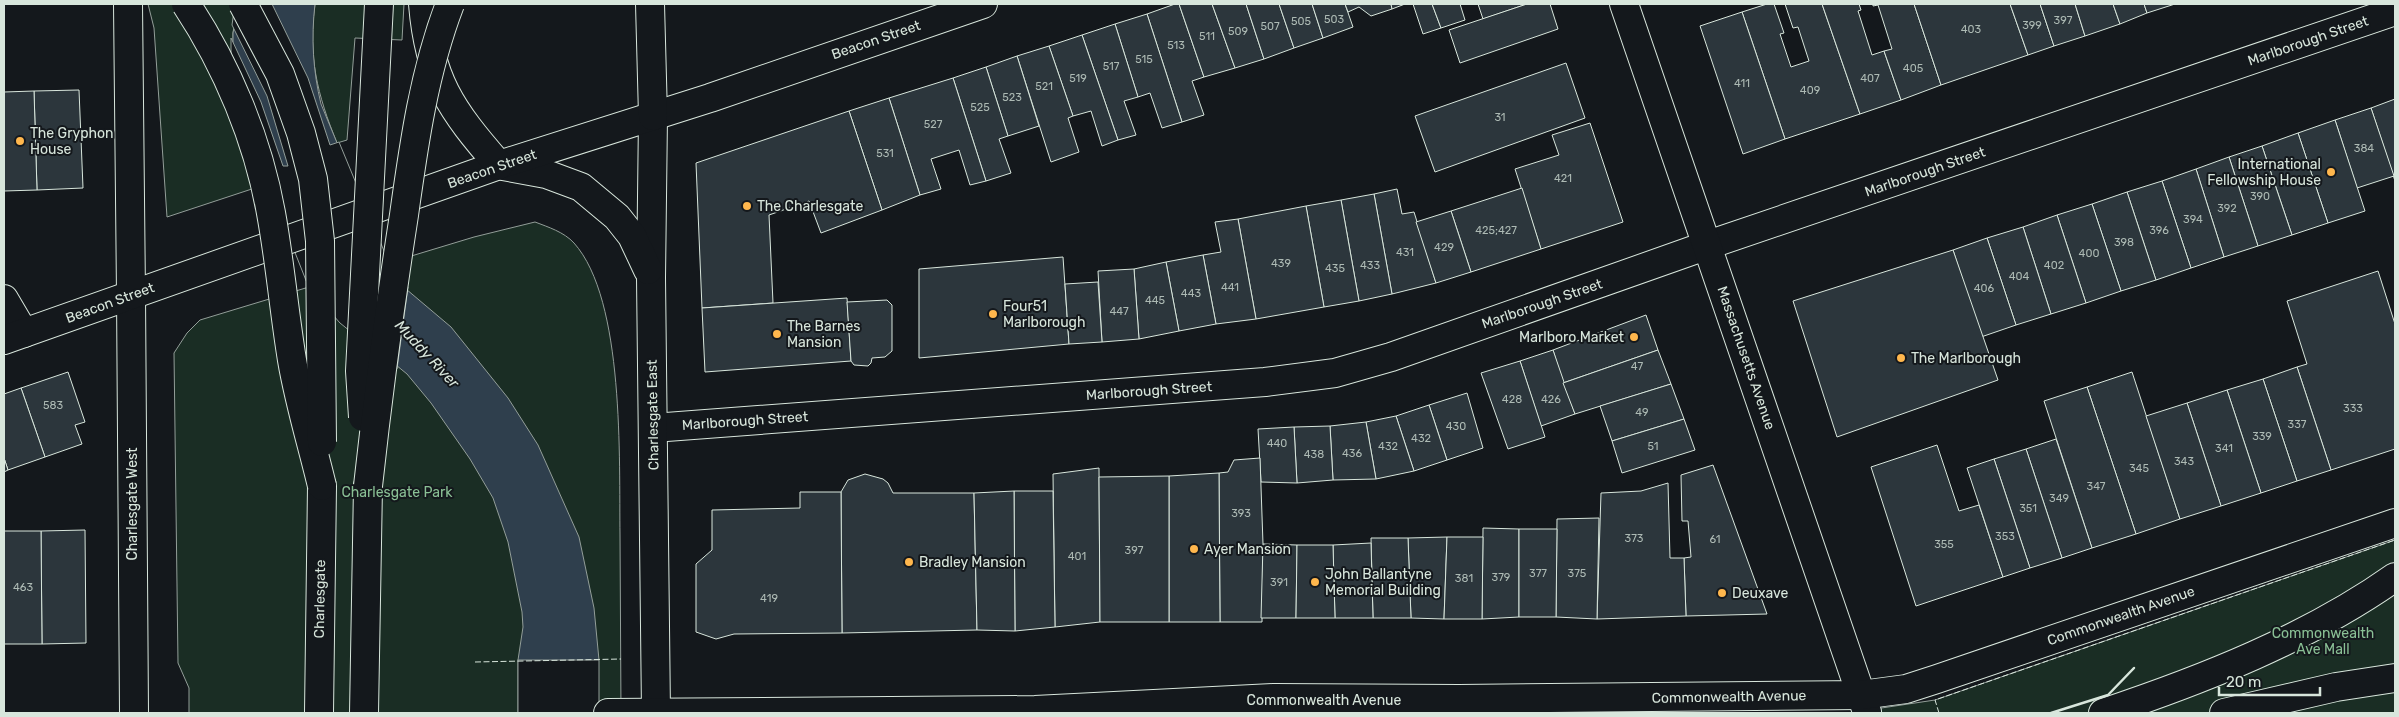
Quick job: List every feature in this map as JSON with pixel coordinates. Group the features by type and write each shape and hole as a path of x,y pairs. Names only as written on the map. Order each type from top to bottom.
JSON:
{"main road":[{"path":"111,4 128,35"},
{"name":"Charlesgate West","path":"128,4 134,713"},
{"path":"186,4 208,38 224,71 250,135 261,171 273,225 293,363 322,486"},
{"path":"243,4 280,74 301,133 314,187 320,241 322,486"},
{"path":"364,713 368,486 360,371 379,4"},
{"path":"423,4 425,37 436,74 453,110 499,165 546,174 582,187 622,223 642,254 651,278"},
{"path":"368,486 391,300 417,129 434,48 450,4"},
{"name":"Charlesgate East","path":"650,4 653,116 651,278 656,712"},
{"name":"Beacon Street","path":"14,337 499,165 653,116 983,4"},
{"name":"Massachusetts Avenue","path":"1624,4 1865,704"},
{"name":"Marlborough Street","path":"653,428 1265,382 1335,373 1391,357 1708,245 2395,11"},
{"path":"4,299 14,337"},
{"name":"Charlesgate","path":"319,713 322,486"},
{"name":"Commonwealth Avenue","path":"610,713 1035,710 1273,698 1865,704 2395,523"},
{"path":"2103,713 2159,694 2263,650 2328,618 2395,577"},
{"path":"2224,713 2336,686 2395,678"},
{"name":"Commonwealth Avenue","path":"1035,710 1090,713"}],"green space":[{"path":"148,4 238,4 233,33 233,64 270,183 167,217 154,28"},
{"path":"315,4 404,4 402,40 355,38 347,140 337,143 324,108 316,75 313,41"},
{"name":"Charlesgate Park","path":"535,222 556,230 570,239 591,269 603,302 611,341 616,383 620,466 621,713 189,713 189,688 178,663 174,353 187,333 200,320 474,237"},
{"name":"Commonwealth Ave Mall","path":"2395,540 2395,713 1848,713 1935,700"}],"water":[{"name":"Muddy River","path":"238,4 315,4 314,54 321,104 387,264 406,289 451,327 508,398 538,445 579,537 594,608 599,660 518,713 518,660 523,627 522,612 508,542 493,498 470,459 431,403 407,374 342,321 233,64 233,33"}],"pier":[{"path":"235,4 272,4 308,78 330,145 339,142 389,263 408,287 397,369 340,323 309,288 268,184 231,64 231,38 261,102 283,166 288,166 267,96 232,25"},
{"path":"518,660 599,660 599,713 518,713"}],"building":[{"path":"1179,4 1204,77 1192,81 1204,115 1182,122 1147,14"},
{"path":"1179,4 1212,4 1235,68 1204,77"},
{"path":"1212,4 1246,4 1264,59 1235,68"},
{"path":"1246,4 1279,4 1294,48 1264,59"},
{"path":"1279,4 1312,4 1323,38 1294,48"},
{"path":"1312,4 1345,4 1353,27 1323,38"},
{"path":"1345,4 1391,4 1392,9 1371,16 1359,7 1348,12"},
{"path":"1391,4 1405,4 1392,9"},
{"path":"1413,4 1432,4 1441,28 1423,34"},
{"path":"1432,4 1460,4 1465,20 1441,28"},
{"path":"1478,4 1527,4 1483,19"},
{"path":"1527,4 1550,4 1558,29 1460,63 1449,30"},
{"path":"1767,4 1774,4 1784,33 1780,34 1791,67 1809,61 1798,27 1793,28 1785,4 1822,4 1860,114 1785,139 1742,12"},
{"path":"1822,4 1859,4 1861,10 1858,11 1872,55 1884,51 1901,100 1860,114"},
{"path":"1873,4 1914,4 1941,85 1901,100 1884,51 1892,49 1878,5 1873,6"},
{"path":"1914,4 2010,4 2028,55 1941,85"},
{"path":"2010,4 2040,4 2054,46 2028,55"},
{"path":"2040,4 2075,4 2085,36 2054,46"},
{"path":"2075,4 2113,4 2120,24 2085,36"},
{"path":"2113,4 2144,4 2147,13 2120,24"},
{"path":"2144,4 2175,4 2147,13"},
{"path":"1742,12 1785,139 1743,154 1700,26"},
{"path":"1147,14 1182,122 1162,128 1150,93 1138,97 1115,24"},
{"path":"1115,24 1138,97 1124,101 1136,135 1118,140 1082,35"},
{"path":"1082,35 1118,140 1102,146 1091,111 1073,116 1049,46"},
{"path":"1049,46 1073,116 1068,118 1079,152 1051,162 1017,56"},
{"path":"1017,56 1039,126 1008,136 986,67"},
{"path":"1566,63 1585,118 1435,172 1415,116"},
{"path":"986,67 1008,136 999,139 1011,173 986,181 953,78"},
{"path":"953,78 986,181 970,185 959,150 931,159 941,189 920,195 889,98"},
{"path":"79,90 83,188 37,190 34,91"},
{"name":"The Gryphon House","path":"34,91 37,190 4,191 4,92"},
{"path":"889,98 920,195 882,210 849,111"},
{"path":"2395,99 2395,181 2371,108"},
{"path":"2371,108 2394,176 2357,188 2335,120"},
{"name":"The Charlesgate","path":"849,111 882,210 821,233 809,201 769,215 773,303 702,308 696,163"},
{"name":"International Fellowship House","path":"2335,120 2365,211 2328,223 2298,133"},
{"path":"1590,123 1623,222 1541,249 1515,169 1559,155 1552,135"},
{"path":"2298,133 2328,223 2292,235 2262,146"},
{"path":"2262,146 2292,235 2258,246 2229,157"},
{"path":"2229,157 2258,246 2224,257 2196,169"},
{"path":"2196,169 2224,257 2191,268 2162,181"},
{"path":"2162,181 2191,268 2156,280 2127,192"},
{"path":"1522,188 1541,249 1471,272 1451,211"},
{"path":"1397,189 1402,214 1414,212 1436,283 1392,294 1374,194"},
{"path":"2127,192 2156,280 2121,291 2092,204"},
{"path":"1374,194 1392,294 1359,301 1341,200"},
{"path":"1341,200 1359,301 1324,307 1306,206"},
{"path":"2092,204 2121,291 2086,303 2057,215"},
{"path":"1306,206 1324,307 1256,319 1238,219"},
{"path":"1451,211 1471,272 1436,283 1416,222"},
{"path":"2057,215 2086,303 2051,314 2023,227"},
{"path":"1238,219 1256,319 1216,324 1203,255 1221,252 1215,222"},
{"path":"2023,227 2051,314 2016,325 1987,238"},
{"path":"1987,238 2016,325 1981,337 1953,250"},
{"name":"The Marlborough","path":"1953,250 1998,380 1837,437 1793,301"},
{"path":"1203,255 1216,324 1179,331 1166,262"},
{"name":"Four51 Marlborough","path":"1063,257 1069,344 919,358 919,269"},
{"path":"1166,262 1179,331 1139,339 1134,269"},
{"path":"1134,269 1139,339 1102,342 1098,271"},
{"path":"2378,271 2395,324 2395,449 2331,470 2297,367 2307,364 2287,301"},
{"path":"1098,282 1102,342 1069,344 1065,284"},
{"name":"The Barnes Mansion","path":"847,298 851,361 705,372 702,308"},
{"path":"887,300 892,305 892,351 885,357 872,358 868,366 854,365 851,361 847,302"},
{"path":"1646,315 1658,350 1563,383 1553,350"},
{"path":"1553,350 1575,414 1541,426 1520,361"},
{"path":"1658,350 1671,384 1575,414 1563,383"},
{"path":"1520,361 1545,437 1508,449 1481,373"},
{"path":"2297,367 2331,470 2297,481 2263,379"},
{"path":"68,372 85,422 75,425 82,444 45,457 21,388"},
{"path":"2132,372 2180,519 2136,534 2087,387"},
{"path":"2263,379 2297,481 2261,493 2227,390"},
{"path":"1671,384 1684,419 1612,441 1600,406"},
{"path":"2087,387 2136,534 2092,548 2044,401"},
{"path":"21,388 45,457 8,470 4,458 4,394"},
{"path":"2227,390 2261,493 2221,506 2187,403"},
{"path":"1467,393 1483,448 1447,460 1429,405"},
{"path":"2187,403 2221,506 2180,519 2146,416"},
{"path":"1429,405 1447,460 1414,471 1396,416"},
{"path":"1396,416 1414,471 1376,479 1366,422"},
{"path":"1684,419 1695,450 1622,473 1612,441"},
{"path":"1366,422 1376,479 1333,480 1330,426"},
{"path":"1330,426 1333,480 1297,483 1294,427"},
{"path":"1294,427 1297,483 1261,482 1258,429"},
{"path":"2056,439 2092,548 2062,558 2026,449"},
{"path":"1937,445 1959,511 1979,505 2003,577 1916,606 1871,467"},
{"path":"2026,449 2062,558 2030,568 1994,459"},
{"path":"4,458 8,470 4,472"},
{"path":"1260,458 1263,544 1262,622 1220,622 1219,473 1228,472 1234,460"},
{"path":"1994,459 2030,568 2003,577 1967,468"},
{"path":"1713,465 1767,614 1686,616 1684,558 1691,557 1688,521 1682,521 1681,475"},
{"path":"1099,468 1100,622 1055,627 1053,474"},
{"name":"Ayer Mansion","path":"1219,473 1220,622 1169,622 1169,476"},
{"name":"Bradley Mansion","path":"865,474 883,479 888,483 893,493 974,493 977,630 842,633 841,492 848,480"},
{"path":"1169,476 1169,622 1100,622 1099,477"},
{"path":"1668,483 1670,558 1684,558 1686,616 1597,619 1601,493 1641,491"},
{"path":"1014,491 1053,491 1055,627 1015,631"},
{"path":"1014,491 1015,631 977,630 974,493"},
{"path":"800,492 841,492 842,633 734,634 716,639 696,632 696,564 712,550 712,510 800,508"},
{"path":"1599,518 1597,619 1556,617 1557,519"},
{"path":"1483,528 1519,529 1519,617 1482,619"},
{"path":"1519,529 1557,529 1556,617 1519,617"},
{"path":"85,530 86,643 42,644 41,531"},
{"path":"4,531 41,531 42,644 4,644"},
{"path":"1447,537 1444,619 1411,618 1408,538"},
{"path":"1447,537 1483,537 1482,619 1444,619"},
{"path":"1371,538 1408,538 1411,618 1373,618"},
{"path":"1371,543 1373,618 1335,618 1333,545"},
{"path":"1263,544 1297,545 1296,618 1261,618"},
{"name":"John Ballantyne Memorial Building","path":"1297,545 1333,545 1335,618 1296,618"}],"fence":[{"path":"1939,713 1935,700 2395,540"},
{"path":"475,662 621,659"}],"wall":[{"path":"2051,713 2108,695 2134,668"}],"place":[{"name":"The Gryphon House","path":"20,141"},
{"name":"International Fellowship House","path":"2331,172"},
{"name":"The Charlesgate","path":"747,206"},
{"name":"Four51 Marlborough","path":"993,314"},
{"name":"The Barnes Mansion","path":"777,334"},
{"name":"Marlboro Market","path":"1634,337"},
{"name":"The Marlborough","path":"1901,358"},
{"name":"Ayer Mansion","path":"1194,549"},
{"name":"Bradley Mansion","path":"909,562"},
{"name":"John Ballantyne Memorial Building","path":"1315,582"},
{"name":"Deuxave","path":"1722,593"}]}
